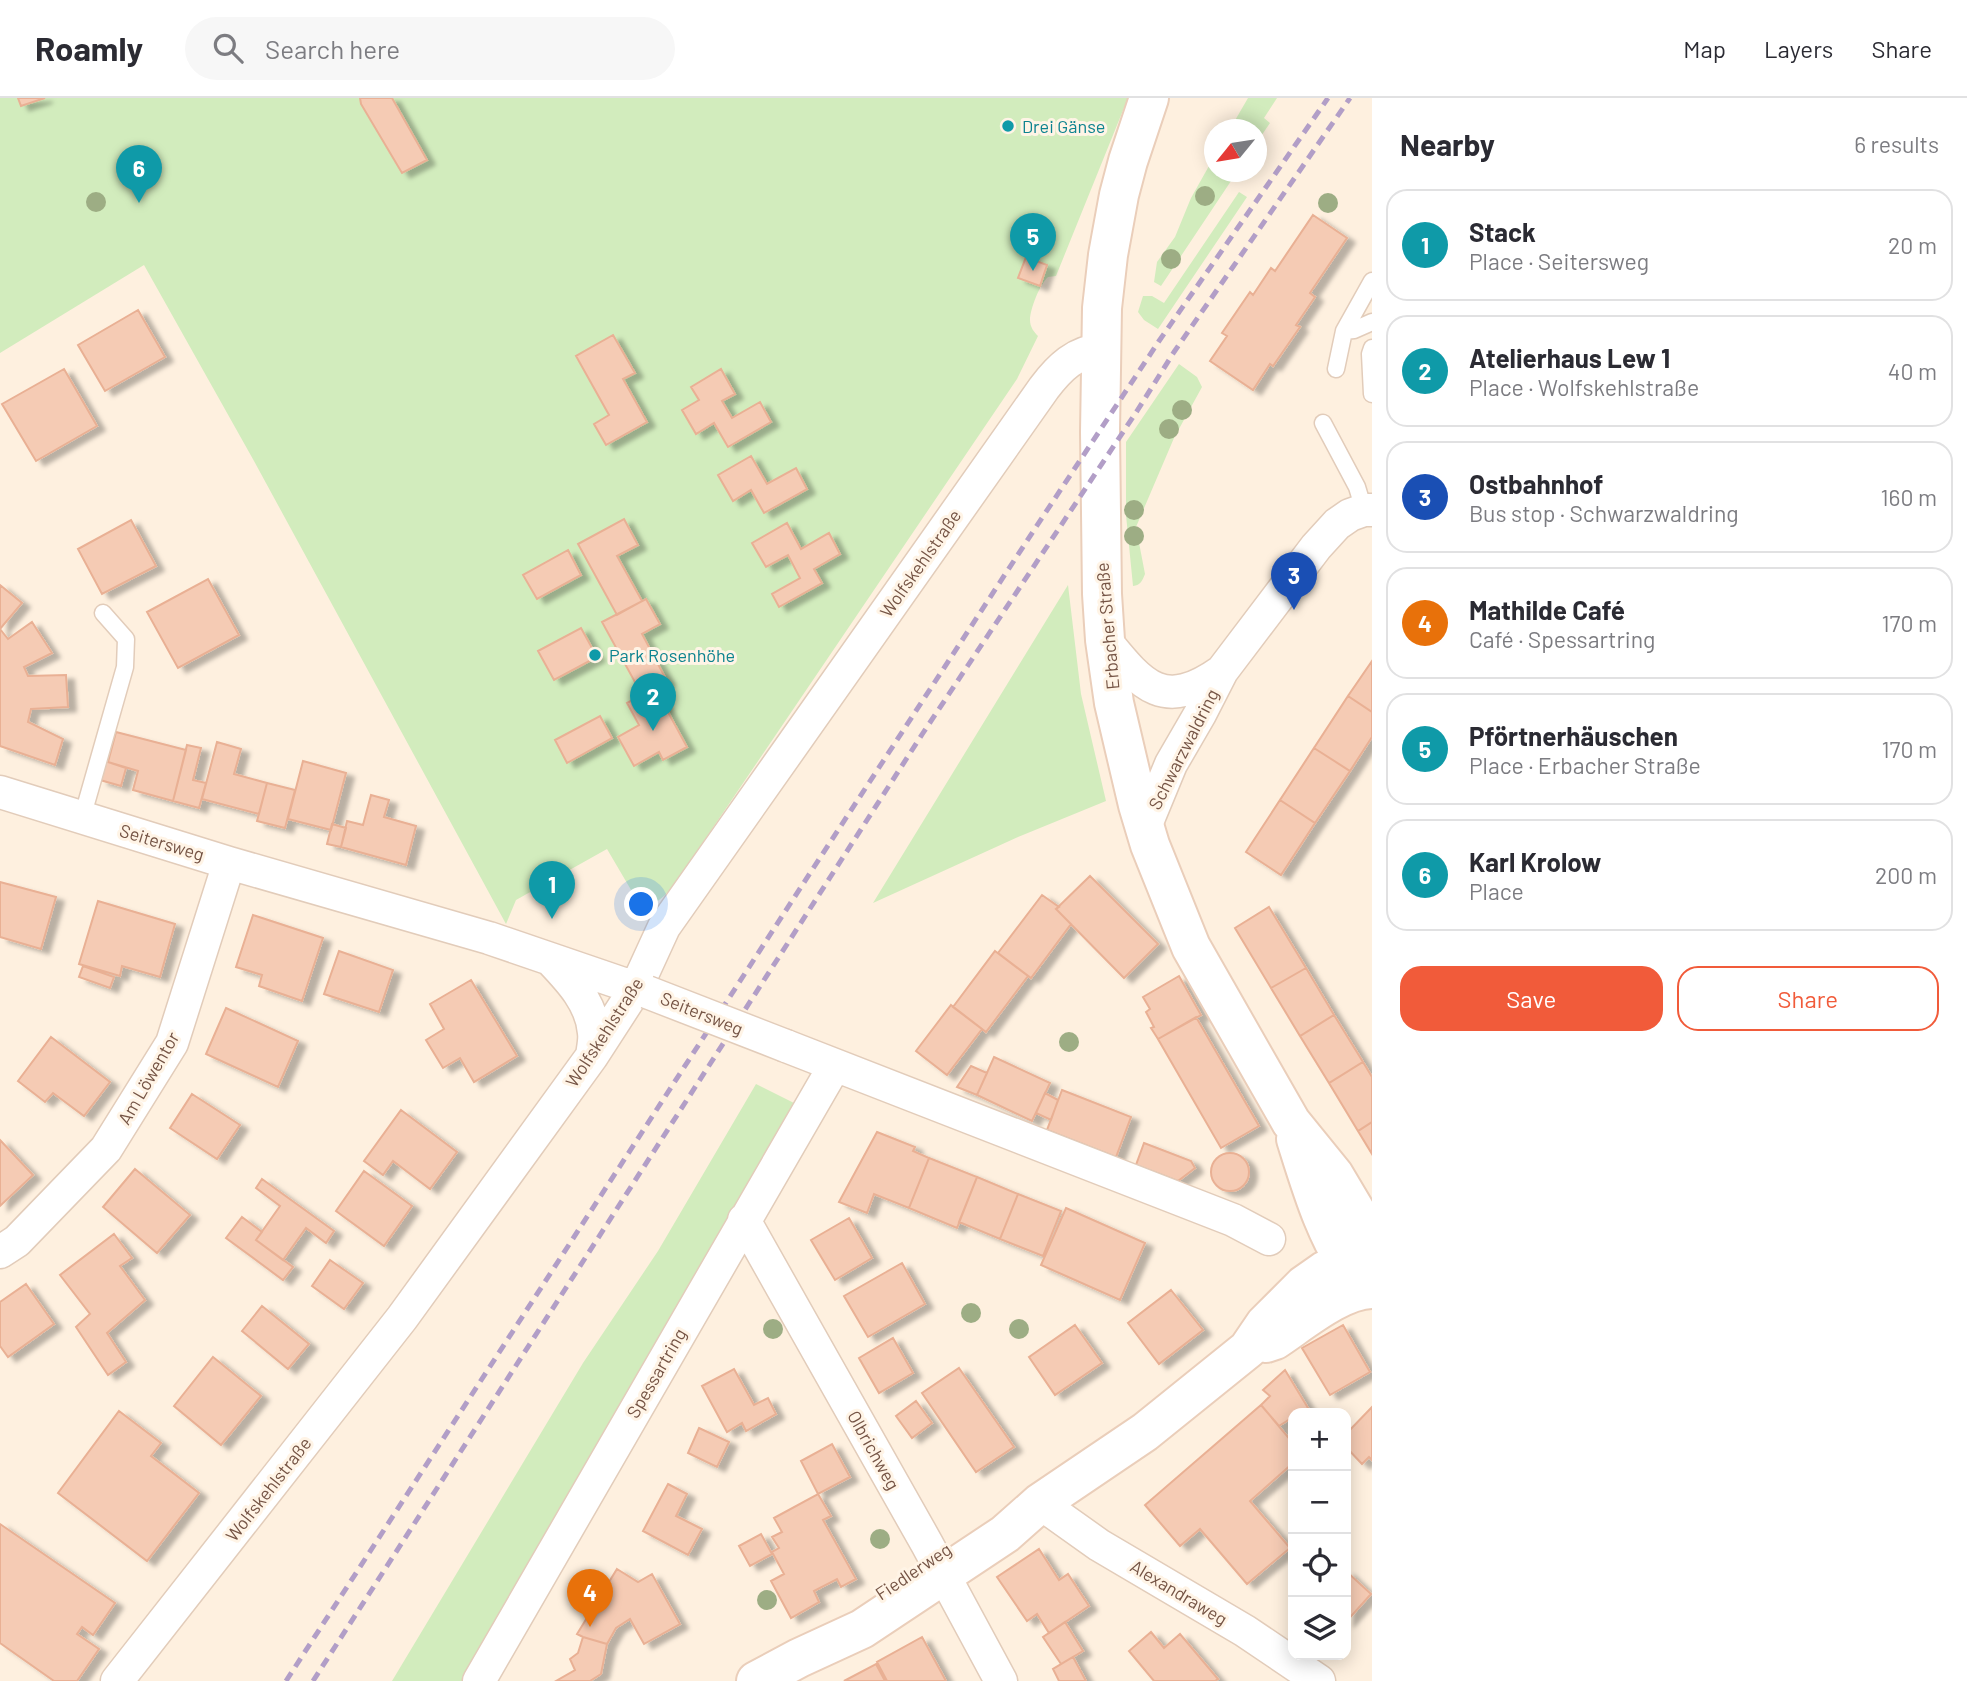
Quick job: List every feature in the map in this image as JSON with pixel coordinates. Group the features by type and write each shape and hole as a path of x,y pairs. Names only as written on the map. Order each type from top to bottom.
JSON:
{"street":[{"name":"Erbacher Straße","path":"1149,98 1128,161 1110,241 1102,308 1102,594 1114,704 1144,827 1191,947 1291,1122 1366,1214 1368,1238 1364,1270"},
{"name":"Wolfskehlstraße","path":"117,1681 402,1318 641,990 664,927 1044,387 1059,370 1080,354 1089,350 1102,350"},
{"name":"Schwarzwaldring","path":"1144,827 1171,764 1222,671 1308,556 1357,515"},
{"name":"Schwarzwaldring","path":"1105,640 1140,680 1164,692 1198,686 1222,671"},
{"name":"Seitersweg","path":"0,792 229,863 489,938 641,990 1233,1220 1269,1239"},
{"name":"Am Löwentor","path":"0,1252 17,1241 106,1149 172,1043 229,863"},
{"path":"550,959 569,979 590,1015 594,1033 592,1056"},
{"name":"Spessartring","path":"479,1681 835,1065"},
{"name":"Erbacher Straße","path":"1291,1122 1314,1197 1329,1235 1364,1270"},
{"name":"Olbrichweg","path":"744,1220 1001,1681"},
{"name":"Fiedlerweg","path":"756,1681 862,1629 938,1564 1005,1534 1040,1503 1144,1432 1248,1349 1275,1340 1329,1304 1364,1270"},
{"name":"Alexandraweg","path":"1040,1503 1099,1545 1245,1630 1318,1681"}],"lane":[{"path":"1336,369 1344,331 1372,281"},
{"path":"1344,331 1354,330 1372,322"},
{"path":"1372,348 1372,394"},
{"path":"1323,423 1357,487 1357,515"},
{"path":"82,818 125,667 126,639 103,613"}],"green space":[{"name":"Park Rosenhöhe","path":"0,98 1128,98 1056,276 1048,277 1036,297 1030,320 1031,327 1038,336 1017,379 674,885 644,912 607,849 516,900 506,924 144,265 0,353"},
{"path":"1248,98 1277,98 1265,119 1236,119"},
{"path":"1204,175 1204,182 1230,182 1161,286 1154,282 1157,262 1175,237"},
{"path":"1239,192 1247,197 1158,329 1144,320 1138,312 1143,296 1152,296 1164,303"},
{"path":"1179,364 1197,377 1202,387 1174,438 1136,527 1145,574 1140,584 1133,586 1126,515 1126,442"},
{"path":"1068,585 1081,694 1106,801 1018,837 873,903"},
{"path":"756,1084 808,1110 479,1681 392,1681 583,1363 658,1251"}],"building":[{"path":"18,98 45,98 21,106"},
{"path":"360,98 392,98 427,160 402,173"},
{"path":"1313,215 1347,238 1310,293 1315,297 1296,325 1300,327 1253,390 1210,361 1227,336 1222,333 1250,292 1253,295 1271,268 1275,271"},
{"path":"1026,257 1047,265 1040,286 1018,278"},
{"path":"138,310 165,357 105,391 78,345"},
{"path":"613,335 635,373 623,379 647,422 606,445 594,424 609,415 576,356"},
{"path":"64,369 97,426 36,461 2,404"},
{"path":"721,369 735,394 722,401 732,418 760,402 771,422 728,447 714,423 696,434 682,410 699,400 691,387"},
{"path":"751,456 767,484 796,468 807,489 764,513 751,490 733,501 718,475"},
{"path":"624,519 638,545 617,556 642,601 617,615 578,544"},
{"path":"131,520 156,566 102,594 78,549"},
{"path":"787,523 801,549 829,533 840,554 814,569 822,583 779,607 772,594 800,578 788,555 766,567 752,543"},
{"path":"568,550 581,575 537,599 523,575"},
{"path":"208,579 239,635 178,668 147,612"},
{"path":"0,585 22,603 0,629"},
{"path":"646,599 660,624 642,634 667,681 642,695 602,622"},
{"path":"32,622 52,653 24,667 28,676 66,675 68,707 31,709 28,722 63,739 55,765 0,746 0,629 8,639"},
{"path":"581,628 597,657 554,680 538,651"},
{"path":"1372,661 1372,712 1348,696"},
{"path":"655,688 687,747 663,760 659,752 634,766 618,737 639,725 627,703"},
{"path":"1348,696 1372,712 1372,737 1350,771 1314,748"},
{"path":"600,716 612,738 567,763 555,740"},
{"path":"116,732 186,750 173,801 133,790 138,771 108,762"},
{"path":"217,742 241,749 234,774 267,783 259,814 202,799"},
{"path":"187,745 201,748 193,780 206,783 199,808 173,801"},
{"path":"1314,748 1350,771 1315,823 1280,800"},
{"path":"105,761 126,768 121,786 100,780"},
{"path":"303,761 346,773 331,830 288,819"},
{"path":"267,783 295,790 285,828 257,821"},
{"path":"371,795 389,800 384,817 416,826 406,865 341,847 347,821 363,825"},
{"path":"1280,800 1315,823 1281,875 1246,852"},
{"path":"332,824 346,828 341,847 327,844"},
{"path":"1090,876 1158,944 1124,978 1056,909"},
{"path":"0,882 56,897 41,949 0,937"},
{"path":"1042,895 1059,907 1056,909 1071,924 1031,978 998,953"},
{"path":"98,901 175,924 160,977 122,966 120,976 79,964"},
{"path":"1269,907 1306,968 1271,988 1235,928"},
{"path":"253,915 323,938 302,1001 259,986 262,975 236,967"},
{"path":"339,951 393,970 379,1012 324,994"},
{"path":"995,951 1028,976 986,1032 953,1007"},
{"path":"83,966 114,977 110,988 79,977"},
{"path":"1306,968 1334,1015 1300,1036 1271,988"},
{"path":"1179,976 1201,1015 1158,1039 1151,1028 1154,1027 1146,1012 1150,1009 1143,997"},
{"path":"471,980 517,1056 474,1082 460,1058 443,1068 426,1040 444,1029 430,1004"},
{"path":"951,1005 982,1029 947,1075 916,1051"},
{"path":"226,1008 298,1041 278,1087 206,1054"},
{"path":"1334,1015 1363,1062 1329,1083 1300,1036"},
{"path":"1196,1017 1259,1126 1221,1148 1158,1039"},
{"path":"51,1037 110,1082 84,1116 53,1093 45,1102 18,1081"},
{"path":"994,1057 1050,1083 1032,1121 977,1095"},
{"path":"1363,1062 1372,1077 1372,1122 1358,1131 1329,1083"},
{"path":"971,1066 987,1073 977,1095 957,1087"},
{"path":"1062,1090 1131,1117 1116,1157 1047,1130"},
{"path":"1045,1093 1058,1100 1051,1120 1036,1113"},
{"path":"192,1094 240,1125 217,1159 170,1128"},
{"path":"401,1110 457,1152 430,1189 393,1161 383,1175 364,1161"},
{"path":"1372,1122 1372,1154 1358,1131"},
{"path":"877,1132 915,1147 913,1151 929,1158 909,1208 874,1194 867,1213 839,1202"},
{"path":"0,1140 33,1175 0,1206"},
{"path":"1144,1143 1191,1161 1195,1168 1178,1181 1136,1165"},
{"path":"1230,1153 1243,1159 1249,1172 1243,1185 1230,1191 1217,1185 1211,1172 1217,1159"},
{"path":"929,1158 977,1177 957,1228 909,1208"},
{"path":"135,1169 190,1215 157,1253 103,1207"},
{"path":"364,1171 412,1206 384,1246 336,1211"},
{"path":"977,1177 1018,1194 1000,1239 959,1222"},
{"path":"262,1179 334,1231 326,1243 306,1228 283,1260 256,1240 280,1206 256,1188"},
{"path":"1018,1194 1061,1211 1043,1256 1000,1239"},
{"path":"1066,1208 1145,1243 1120,1300 1041,1265"},
{"path":"242,1217 262,1232 256,1240 293,1267 283,1280 226,1238"},
{"path":"849,1218 872,1258 835,1280 811,1240"},
{"path":"114,1234 132,1258 120,1266 145,1300 107,1333 126,1362 108,1375 76,1327 90,1314 60,1275"},
{"path":"330,1260 363,1283 344,1309 312,1286"},
{"path":"902,1263 925,1304 868,1337 844,1296"},
{"path":"26,1284 54,1324 8,1357 0,1346 0,1302"},
{"path":"1171,1290 1203,1330 1159,1364 1128,1323"},
{"path":"262,1306 309,1344 288,1369 242,1331"},
{"path":"1075,1325 1102,1363 1055,1395 1029,1357"},
{"path":"1343,1325 1370,1372 1330,1395 1302,1348"},
{"path":"893,1338 913,1373 879,1393 859,1358"},
{"path":"213,1357 261,1396 221,1445 174,1406"},
{"path":"959,1368 1014,1447 976,1472 922,1393"},
{"path":"734,1369 754,1405 768,1398 776,1414 746,1431 742,1423 727,1432 702,1386"},
{"path":"1285,1370 1308,1408 1288,1408 1288,1420 1279,1426 1261,1405 1270,1396 1263,1390"},
{"path":"916,1401 932,1423 912,1438 896,1416"},
{"path":"1261,1405 1288,1437 1288,1467 1250,1501 1288,1546 1288,1550 1247,1584 1200,1529 1180,1546 1145,1505"},
{"path":"1372,1407 1372,1460 1369,1457 1362,1464 1351,1452 1351,1429"},
{"path":"119,1411 161,1443 151,1456 199,1493 147,1561 58,1493"},
{"path":"699,1428 729,1442 717,1467 688,1453"},
{"path":"832,1444 850,1477 818,1494 801,1461"},
{"path":"668,1484 687,1494 676,1516 702,1529 688,1555 643,1531"},
{"path":"818,1494 831,1516 823,1520 856,1579 841,1587 837,1579 814,1591 819,1602 791,1618 771,1581 784,1574 772,1552 779,1548 772,1537 782,1532 774,1518"},
{"path":"0,1524 115,1603 93,1635 82,1627 77,1634 99,1649 77,1681 54,1681 0,1643"},
{"path":"761,1534 772,1554 750,1566 739,1546"},
{"path":"1039,1549 1059,1580 1068,1574 1089,1606 1049,1633 1037,1614 1027,1621 997,1577"},
{"path":"617,1569 638,1582 652,1574 680,1624 644,1644 630,1619 616,1628 607,1644 577,1634"},
{"path":"1351,1576 1371,1594 1351,1616"},
{"path":"1065,1622 1083,1651 1061,1664 1043,1637"},
{"path":"1151,1632 1164,1648 1180,1634 1218,1679 1154,1681 1129,1651"},
{"path":"583,1637 607,1644 601,1674 590,1681 556,1681 575,1670 570,1659 578,1653"},
{"path":"922,1637 946,1681 887,1681 877,1662"},
{"path":"1073,1657 1086,1681 1059,1681 1053,1669"},
{"path":"876,1664 885,1681 844,1681"}],"railway":[{"path":"286,1681 1036,527 1159,341 1328,98"},
{"path":"313,1681 923,733 1174,352 1350,98"}],"place":[{"name":"Drei Gänse","path":"1008,126"},
{"name":"Karl Krolow","path":"139,203"},
{"name":"Pförtnerhäuschen","path":"1033,271"},
{"name":"Ostbahnhof","path":"1294,610"},
{"name":"Park Rosenhöhe","path":"595,655"},
{"name":"Atelierhaus Lew 1","path":"653,731"},
{"name":"Stack","path":"552,919"},
{"name":"Mathilde Café","path":"590,1627"}]}
